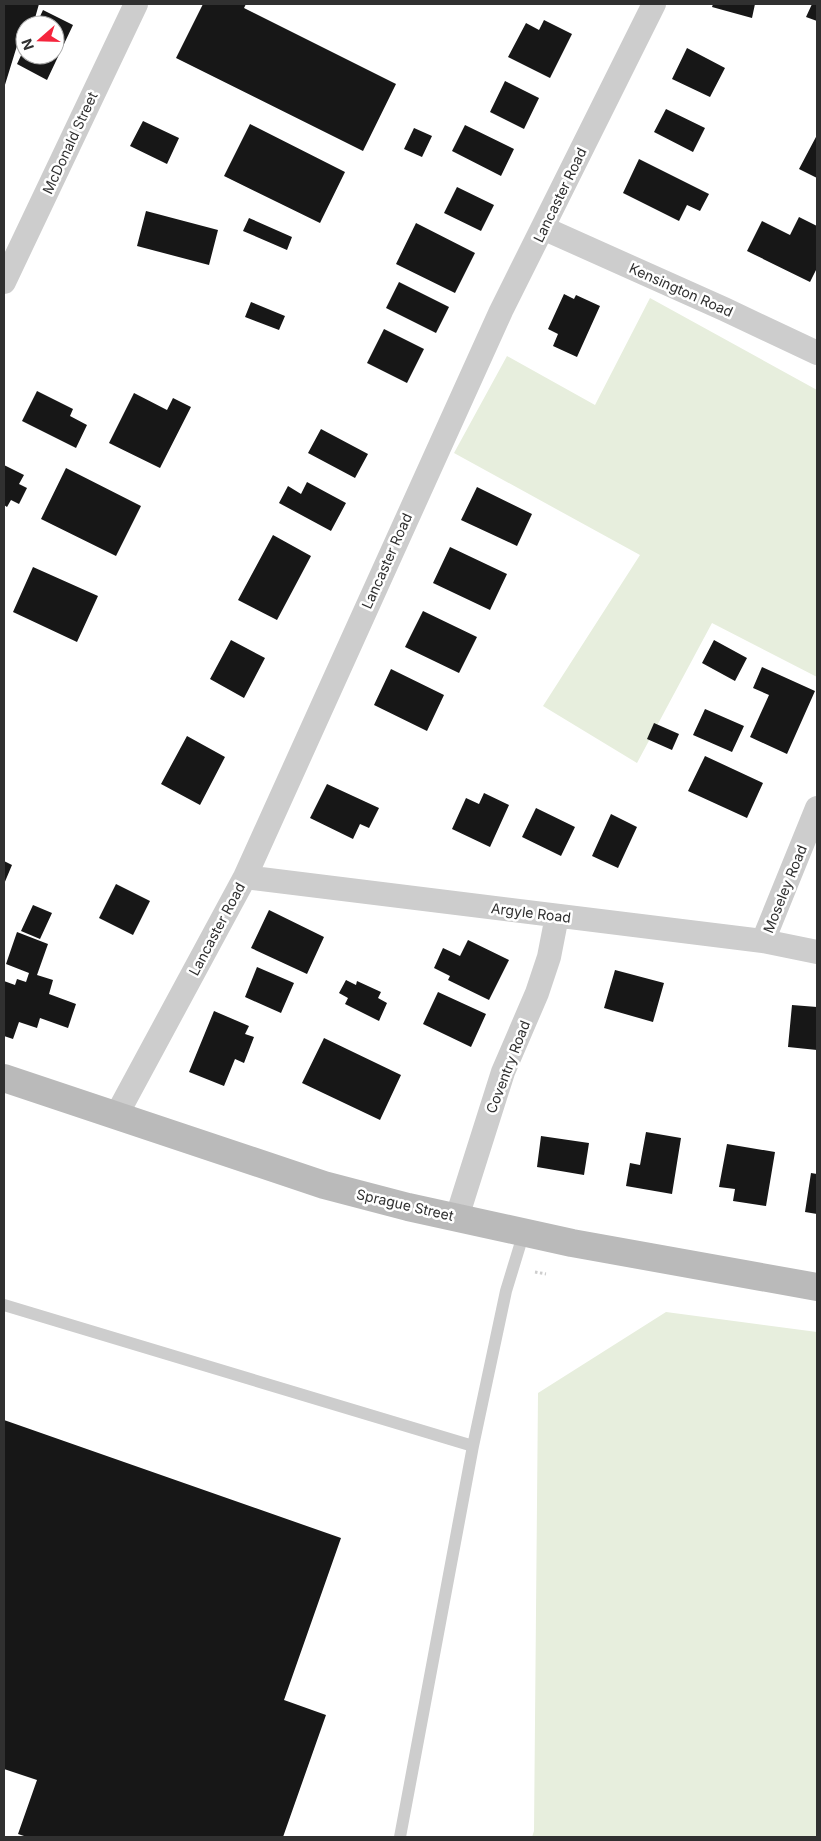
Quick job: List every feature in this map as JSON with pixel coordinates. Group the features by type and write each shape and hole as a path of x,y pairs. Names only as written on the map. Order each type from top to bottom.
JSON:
{"main road":[{"name":"Sprague Street","path":"4,1078 324,1185 581,1245 817,1287"}],"street":[{"name":"McDonald Street","path":"4,282 136,4"},
{"name":"Lancaster Road","path":"116,1116 244,877 501,311 654,4"},
{"name":"Kensington Road","path":"543,228 741,316 817,353"},
{"name":"Moseley Road","path":"763,941 817,808"},
{"name":"Argyle Road","path":"244,877 763,941 817,952"},
{"name":"Coventry Road","path":"457,1217 503,1072 540,984 549,957 557,916"}],"lane":[{"path":"400,1837 474,1446 506,1291 524,1232"},
{"path":"4,1305 474,1446"}],"green space":[{"path":"650,298 817,390 817,677 712,623 637,763 543,706 640,555 454,453 507,356 595,405"},
{"path":"666,1312 817,1332 817,1837 532,1837 534,1831 538,1393"}],"building":[{"path":"4,4 39,4 36,15 15,15 15,52 4,88"},
{"path":"203,4 246,4 244,8 396,84 363,151 176,58"},
{"path":"713,4 755,4 752,18 712,7"},
{"path":"812,4 817,4 817,21 806,17"},
{"path":"43,10 53,15 41,15"},
{"path":"544,20 572,34 550,78 508,57 526,23 539,30"},
{"path":"65,21 73,25 65,42"},
{"path":"687,48 725,68 710,97 672,79"},
{"path":"19,65 54,65 47,80"},
{"path":"505,81 539,98 524,129 490,112"},
{"path":"666,109 705,128 693,152 654,132"},
{"path":"143,121 179,138 167,164 130,146"},
{"path":"250,124 345,172 320,223 224,176"},
{"path":"465,125 514,149 501,176 452,151"},
{"path":"414,128 432,136 422,157 404,149"},
{"path":"817,135 817,178 799,169"},
{"path":"639,159 709,194 700,211 687,205 679,221 623,193"},
{"path":"457,187 494,205 481,231 444,213"},
{"path":"146,211 218,230 209,265 137,246"},
{"path":"799,217 817,226 817,268 810,282 747,251 762,221 790,235"},
{"path":"249,218 292,237 287,250 243,231"},
{"path":"416,223 475,253 455,293 396,264"},
{"path":"399,282 449,307 436,333 386,308"},
{"path":"564,294 574,299 576,295 600,306 577,357 553,346 558,334 548,329"},
{"path":"251,302 285,316 279,330 245,317"},
{"path":"384,329 424,349 407,383 367,363"},
{"path":"37,391 73,409 70,416 87,425 76,448 22,421"},
{"path":"134,393 167,410 173,398 191,407 160,468 109,443"},
{"path":"321,429 368,454 355,478 308,453"},
{"path":"4,465 24,475 19,484 27,488 19,504 11,500 7,507 4,505"},
{"path":"66,468 141,506 116,556 41,519"},
{"path":"307,482 346,503 331,531 279,503 288,486 301,494"},
{"path":"477,487 532,514 517,546 461,520"},
{"path":"273,535 311,556 277,620 238,600"},
{"path":"450,547 507,574 490,610 433,583"},
{"path":"33,567 98,596 77,642 13,612"},
{"path":"423,611 477,637 459,673 405,647"},
{"path":"231,640 265,658 244,698 210,679"},
{"path":"714,640 747,658 735,681 702,663"},
{"path":"762,667 815,691 787,754 750,737 769,695 753,688"},
{"path":"391,669 444,695 427,731 374,705"},
{"path":"705,709 744,726 732,752 693,735"},
{"path":"654,723 679,734 672,750 647,739"},
{"path":"187,736 225,757 200,805 161,784"},
{"path":"705,756 763,783 747,818 688,791"},
{"path":"327,784 379,808 369,828 360,824 353,839 310,818"},
{"path":"484,793 509,805 490,847 452,829 466,798 479,804"},
{"path":"536,808 575,827 561,856 522,837"},
{"path":"611,814 637,827 618,868 592,856"},
{"path":"4,861 12,865 4,884"},
{"path":"116,884 150,901 133,935 99,918"},
{"path":"33,905 52,913 40,939 21,931"},
{"path":"269,910 324,937 307,974 251,948"},
{"path":"17,932 48,944 37,975 53,980 49,994 76,1004 68,1028 40,1018 37,1028 19,1022 13,1039 4,1036 4,981 15,985 17,979 26,982 29,973 6,964"},
{"path":"468,940 509,960 489,1000 448,980 450,976 434,968 443,948 460,956"},
{"path":"257,967 294,983 281,1013 245,997"},
{"path":"615,970 664,983 653,1022 604,1008"},
{"path":"346,980 356,985 357,981 381,992 378,998 387,1003 379,1021 345,1004 348,998 339,993"},
{"path":"438,992 486,1014 471,1047 423,1024"},
{"path":"792,1005 817,1007 817,1050 788,1047"},
{"path":"214,1011 249,1026 245,1034 254,1037 244,1063 235,1059 224,1086 189,1072"},
{"path":"324,1038 401,1075 380,1120 302,1083"},
{"path":"646,1132 681,1138 672,1194 626,1186 630,1163 640,1165"},
{"path":"541,1136 589,1143 584,1175 537,1167"},
{"path":"727,1144 775,1152 766,1206 733,1201 735,1189 719,1187"},
{"path":"811,1173 817,1174 817,1214 805,1212"},
{"path":"4,1420 341,1538 284,1700 326,1715 283,1837 27,1837 18,1834 37,1780 4,1769"}]}
